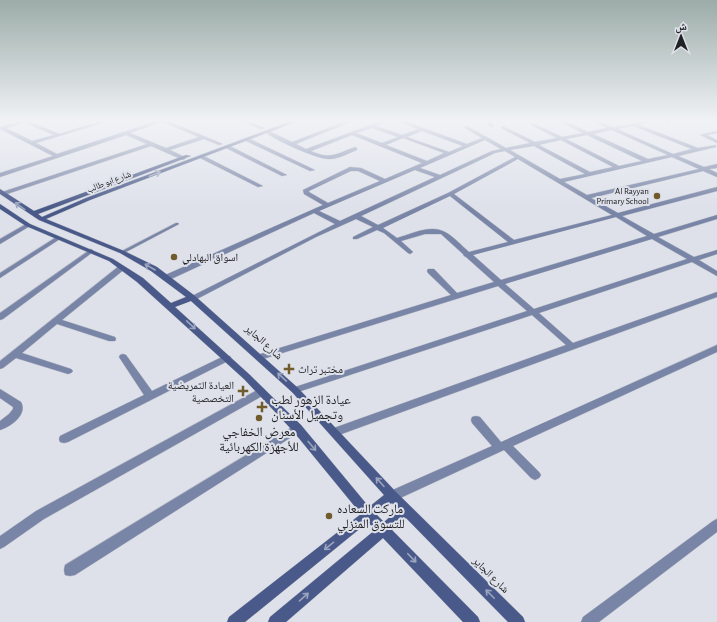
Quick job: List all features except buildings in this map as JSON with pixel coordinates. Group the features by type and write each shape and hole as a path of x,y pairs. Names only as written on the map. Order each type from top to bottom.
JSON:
{"street":[{"path":"46,150 57,156"},
{"path":"0,175 75,150"},
{"path":"2,192 133,150"},
{"path":"166,150 183,158"},
{"name":"شارع ابو طالب","path":"32,214 205,150"},
{"name":"شارع ابو طالب","path":"41,219 88,199 220,150"},
{"path":"234,150 284,175"},
{"path":"269,150 312,170"},
{"path":"305,151 324,158 331,158 352,150"},
{"path":"394,150 427,163"},
{"path":"439,150 448,153"},
{"path":"166,278 314,211 455,150"},
{"path":"171,306 192,298 356,216 501,150"},
{"path":"506,150 717,274"},
{"path":"546,150 589,174"},
{"path":"584,150 619,168"},
{"path":"623,150 647,161"},
{"path":"659,150 717,176"},
{"path":"560,181 698,150"},
{"path":"202,157 260,186"},
{"path":"355,238 450,194 519,157"},
{"path":"587,197 717,166"},
{"path":"415,168 439,178"},
{"path":"327,206 306,193 306,190 350,169 359,169 385,181"},
{"path":"466,255 717,189"},
{"name":"شارع الجاير","path":"2,192 41,219 122,252 154,269 192,298 260,357 295,390 392,496 408,510 518,622"},
{"path":"450,194 513,243"},
{"path":"80,196 88,199"},
{"path":"0,206 28,226 91,251 122,268 140,280 171,306 227,358 297,428 368,514 473,622"},
{"path":"314,211 340,224"},
{"path":"356,216 378,228 410,252"},
{"path":"260,357 498,283 717,218"},
{"path":"0,242 28,226"},
{"path":"396,240 436,231 442,233 572,347"},
{"path":"0,276 58,238"},
{"path":"0,317 91,251"},
{"path":"295,390 717,252"},
{"path":"0,366 122,268"},
{"path":"431,271 456,296"},
{"path":"335,432 717,294"},
{"path":"55,321 112,339"},
{"path":"234,622 392,496 717,348"},
{"path":"14,354 68,371"},
{"path":"123,358 150,396"},
{"path":"64,439 227,358"},
{"path":"0,543 40,515 261,392"},
{"path":"0,393 18,405 19,409 18,413 0,426"},
{"path":"476,420 502,446 535,475"},
{"path":"70,570 297,428"},
{"path":"275,622 408,510"},
{"path":"588,622 717,525"}],"lane":[{"path":"122,252 177,224"}],"place":[{"name":"Al Rayyan Primary School","path":"657,196"},
{"name":"اسواق البهادلي","path":"174,257"},
{"name":"مختبر تراث","path":"289,369"},
{"name":"العيادة التمريضية التخصصية","path":"243,391"},
{"name":"عيادة الزهور لطب وتجميل الأسنان","path":"262,407"},
{"name":"معرض الخفاجي للأجهزة الكهربائية","path":"259,418"},
{"name":"ماركت السعاده للتسوق المنزلي","path":"329,516"}]}
